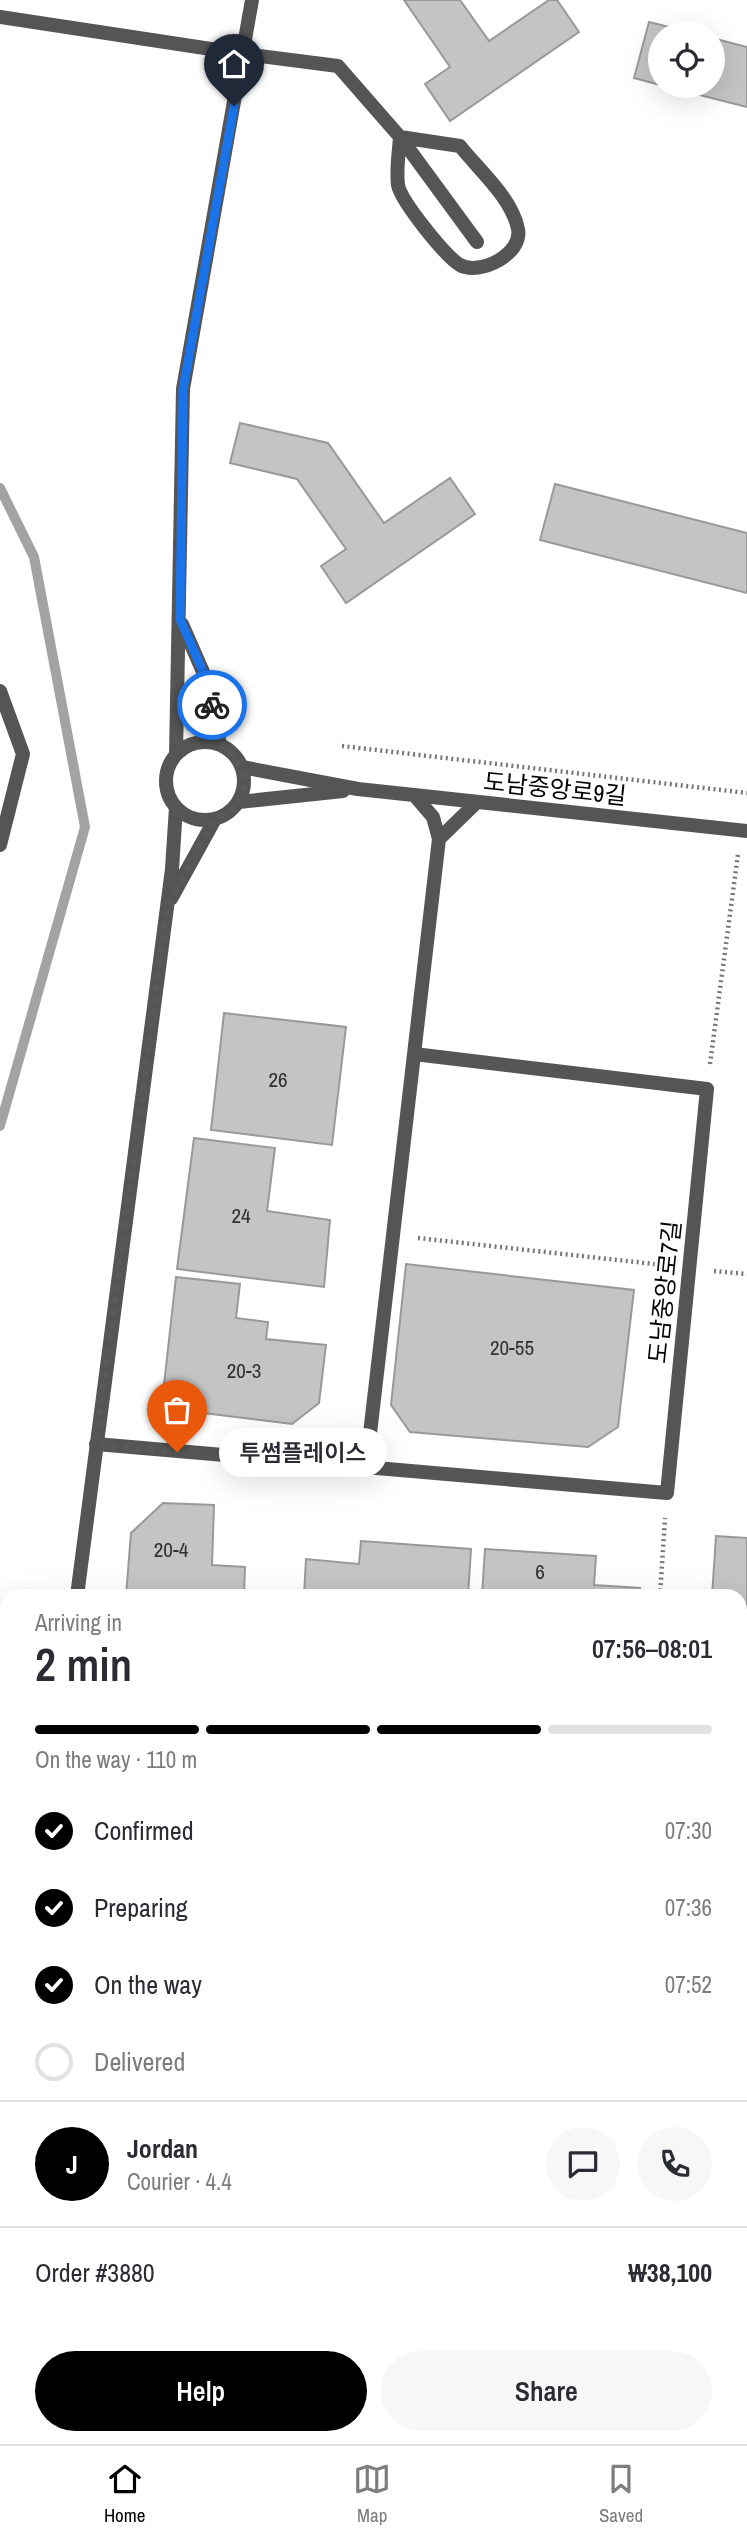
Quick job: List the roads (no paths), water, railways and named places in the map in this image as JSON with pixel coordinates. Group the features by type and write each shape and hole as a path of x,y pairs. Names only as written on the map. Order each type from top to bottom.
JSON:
{"street":[{"path":"77,1589 167,906 176,807 167,787 167,775 176,755 183,389 252,0"},
{"path":"0,17 338,66 400,137 477,242"},
{"path":"400,137 460,146 512,210 519,232 511,251 487,266 462,266 437,246 398,188 400,137"},
{"path":"180,619 207,681 220,745"},
{"path":"0,691 23,754 0,845"},
{"path":"176,755 197,743 220,745 229,750 242,767 244,790 239,802 225,816 215,819 194,819 176,807"},
{"path":"242,767 358,789"},
{"path":"239,802 358,789"},
{"name":"도남중앙로9길","path":"358,789 744,831"},
{"path":"96,1444 366,1468 439,839 433,817 414,795"},
{"path":"439,839 477,803"},
{"path":"167,906 215,819"},
{"name":"도남중앙로7길","path":"366,1468 667,1493 707,1089 414,1054"}],"waterway":[{"path":"0,488 34,557 85,827 0,1126"}],"place":[{"name":"투썸플레이스","path":"177,1452"}]}
